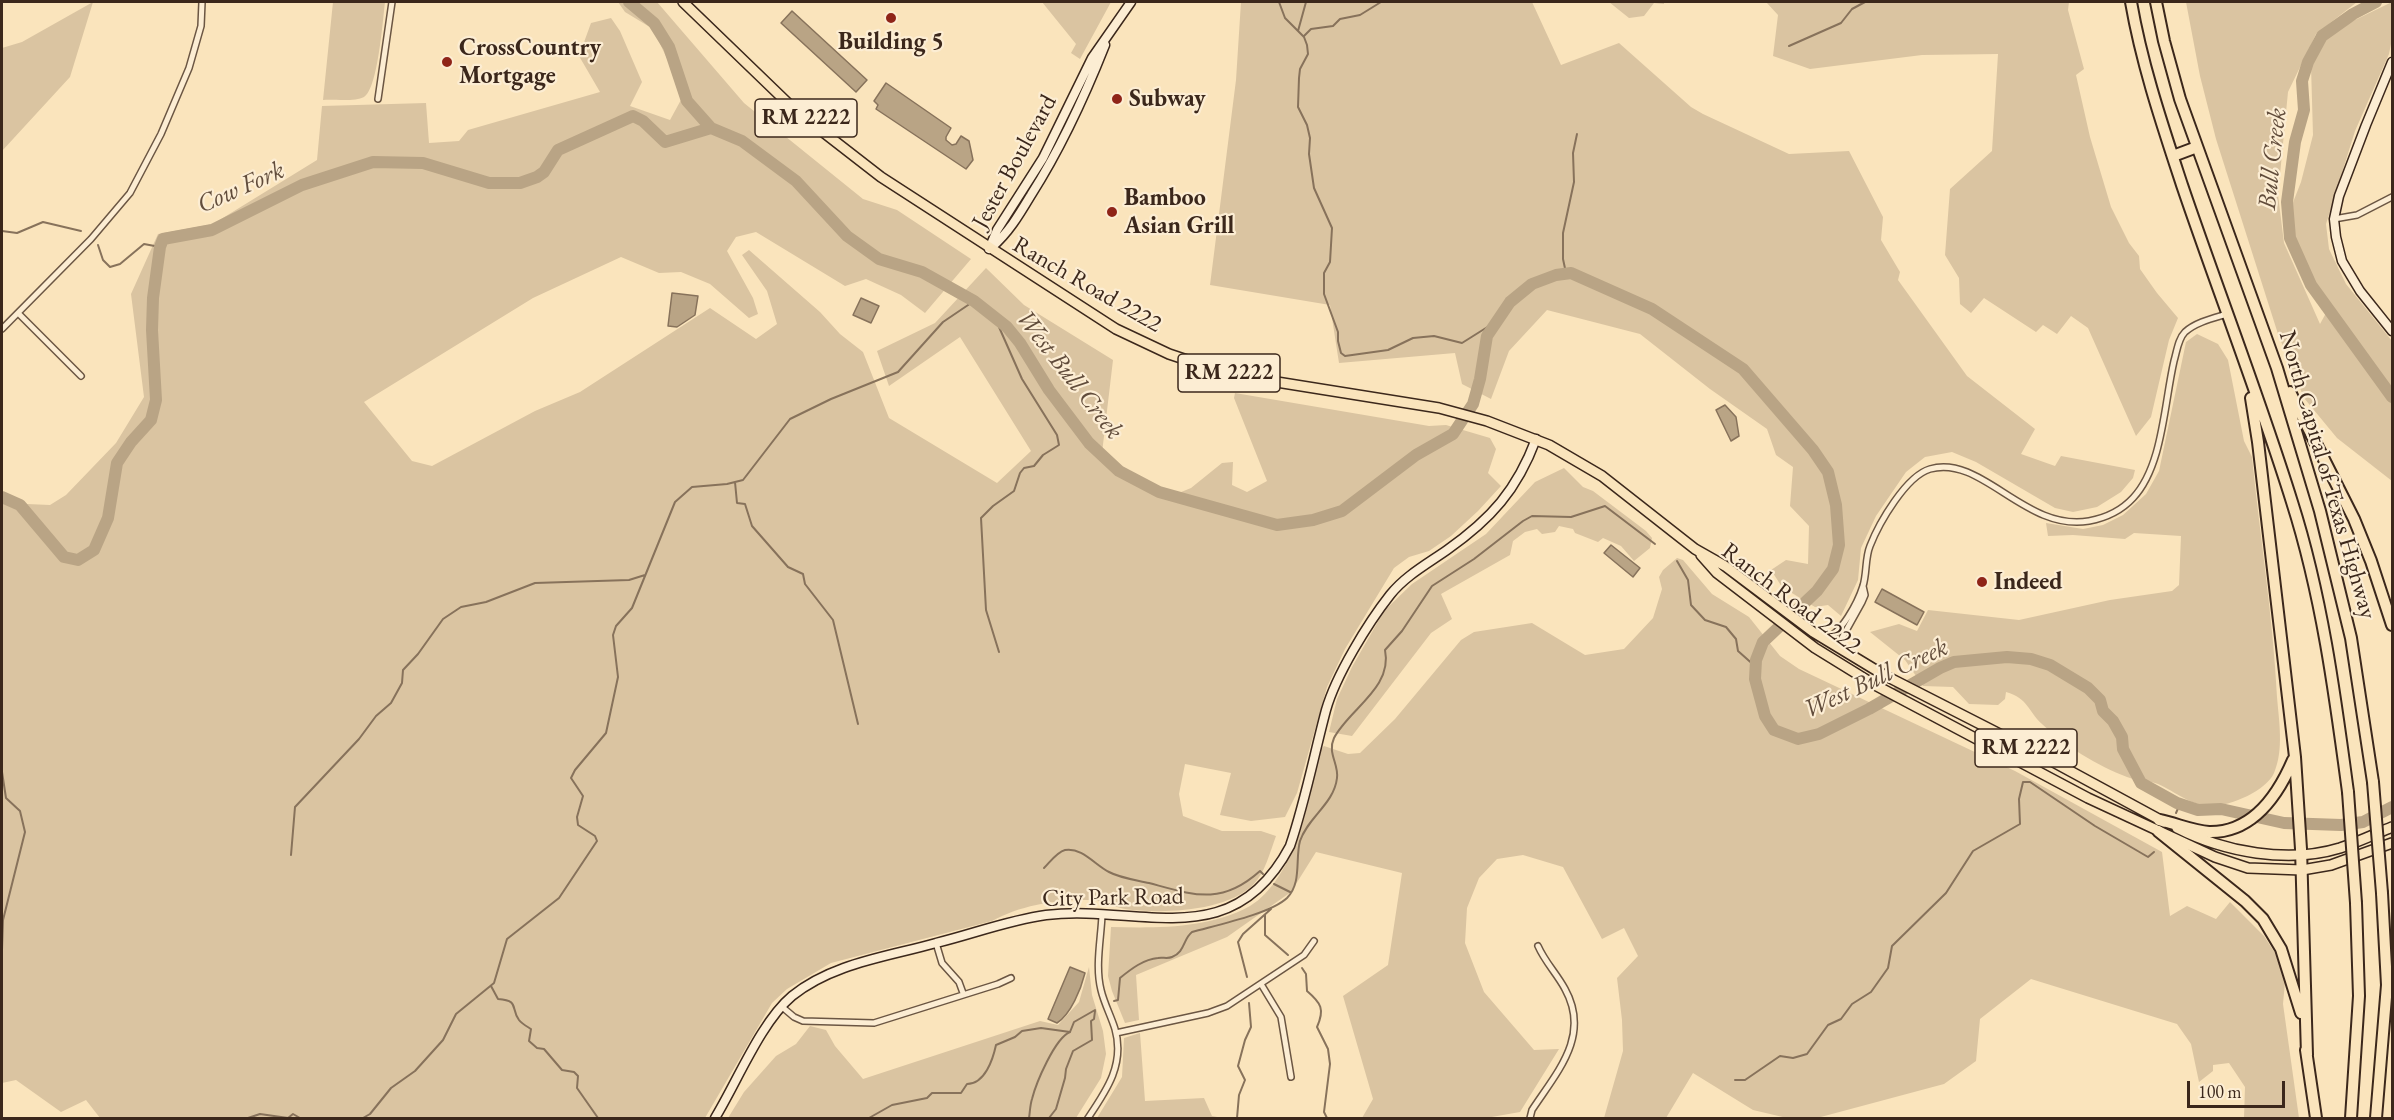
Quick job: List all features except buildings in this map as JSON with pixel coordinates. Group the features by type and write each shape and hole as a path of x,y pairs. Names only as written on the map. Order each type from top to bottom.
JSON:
{"highway":[{"name":"North Capital of Texas Highway","path":"2131,2 2147,77 2293,505 2310,568 2329,660 2348,792 2356,903 2359,996 2351,1119"},
{"name":"North Capital of Texas Highway","path":"2156,2 2172,72 2277,368 2320,511 2351,638 2373,783 2387,985 2376,1119"},
{"path":"2173,156 2197,147"},
{"path":"2236,339 2251,398 2258,442 2295,757 2302,870 2307,1055"},
{"path":"2277,368 2354,519 2371,561 2392,625"},
{"path":"2159,820 2209,832 2235,826 2248,820 2269,803 2277,793 2295,757"},
{"path":"2158,831 2245,901 2263,919 2281,949 2301,1008 2316,1119"}],"main road":[{"name":"Ranch Road 2222","path":"683,2 796,111 881,177 989,249 1116,329 1169,354 1217,370 1258,379 1439,408 1501,425 1536,439 1602,476 1695,549 1725,566 1761,602"},
{"name":"Ranch Road 2222","path":"1695,549 1717,573 1761,602"},
{"path":"1761,602 1824,647 1837,647"},
{"name":"Ranch Road 2222","path":"1808,636 1824,639 1884,675 2159,820"},
{"name":"Ranch Road 2222","path":"1808,636 1875,685 2088,798 2215,857 2248,868 2302,870 2331,865 2392,843"},
{"name":"RM 2222","path":"2159,820 2197,838 2227,848 2264,854 2339,848 2392,827"}],"street":[{"path":"2,329 91,239 130,193 163,130 189,68 201,27 202,2"},
{"path":"378,99 392,2"},
{"name":"Jester Boulevard","path":"989,249 1007,234 1051,163 1083,97 1111,31 1131,2"},
{"path":"2392,62 2339,196 2334,219 2342,261 2361,291 2392,331"},
{"path":"2334,219 2357,215 2392,197"},
{"path":"18,313 81,376"},
{"path":"1837,647 1865,595 1863,586 1868,548 1873,538 1905,485 1917,475 1931,468 1946,466 1961,469 2035,512 2058,521 2094,520 2127,504 2139,491 2151,469 2169,381 2181,337 2192,327 2227,314"},
{"name":"City Park Road","path":"716,1119 764,1031 782,1006 802,988 839,969 1046,915 1102,915 1162,920 1191,917 1236,904 1262,886 1290,846 1326,708 1339,678 1365,633 1399,584 1478,527 1497,509 1518,478 1536,439"},
{"path":"1824,639 1838,632 1863,586"},
{"path":"1088,1119 1108,1088 1116,1068 1119,1051 1116,1033 1101,989 1102,915"},
{"path":"1116,1033 1208,1013 1227,1006 1304,955 1314,941"},
{"path":"936,944 942,963 959,982 963,993"},
{"path":"1530,1119 1532,1110 1567,1056 1574,1041 1575,1024 1573,1008 1566,990 1545,962 1538,946"},
{"path":"782,1006 794,1017 803,1021 874,1023 1011,978"},
{"path":"1261,984 1281,1017 1291,1077"}],"shaded area":[{"path":"93,2 70,77 2,151 2,48 22,42"},
{"path":"333,2 385,2 373,81 369,91 360,99 323,100"},
{"path":"618,2 657,2 744,103 863,199 897,210 971,259 925,313 901,295 866,279 845,286 756,232 736,237 727,251 753,298 758,314 749,318 710,284 681,272 659,273 621,257 533,298 364,402 412,461 432,466 535,411 580,392 710,308 756,339 777,324 767,291 742,255 749,250 820,312 840,334 863,352 889,418 997,483 1031,451 960,337 889,386 877,351 935,323 986,268 1024,305 1113,360 1102,453 1169,497 1191,488 1222,463 1233,462 1232,485 1247,492 1267,481 1234,398 1235,393 1429,426 1446,425 1490,438 1496,449 1488,473 1501,486 1451,536 1429,551 1409,557 1394,568 1345,649 1327,687 1297,793 1285,817 1251,821 1220,815 1231,773 1185,764 1179,794 1183,816 1222,831 1261,831 1276,836 1264,868 1253,885 1226,901 1210,906 1174,911 1140,911 1090,900 1040,904 1003,915 992,921 831,963 787,989 772,1003 705,1118 100,1118 86,1100 61,1112 16,1080 2,1083 2,492 27,504 50,505 66,495 116,443 144,397 131,294 158,234 213,224 317,160 322,106 426,103 429,143 459,141 468,130 600,92 579,56 591,23 611,18 620,31 642,82 630,106 670,120 682,98 679,84 653,29 625,12"},
{"path":"1042,2 1111,2 1080,59 1071,53 1076,44"},
{"path":"1241,2 1532,2 1561,65 1619,43 1691,107 1703,114 1789,154 1849,151 1883,217 1881,240 1900,272 1898,280 1967,376 2035,429 2021,454 2055,466 2061,456 2135,470 2133,478 2121,492 2097,507 2073,512 2055,508 1976,462 1952,452 1925,457 1906,472 1876,516 1861,548 1858,580 1841,616 1828,605 1815,607 1782,587 1771,570 1786,560 1808,564 1809,526 1790,506 1793,467 1776,455 1767,429 1710,389 1640,334 1547,310 1509,351 1491,399 1462,384 1455,353 1339,363 1330,305 1210,285 1236,80"},
{"path":"1609,2 1664,2 1664,4 1654,3 1644,16 1629,18"},
{"path":"1766,2 2069,2 2068,10 2084,69 2076,75 2090,137 2111,207 2129,243 2139,256 2140,269 2178,318 2169,340 2151,417 2136,436 2088,328 2071,316 2057,334 2043,325 2036,332 1984,298 1971,313 1960,304 1959,278 1945,255 1950,189 1992,151 1998,54 1922,55 1810,69 1773,56 1778,15"},
{"path":"2186,2 2357,2 2316,34 2288,92 2278,195 2284,243 2320,324 2331,304 2312,282 2295,242 2290,210 2301,182 2313,135 2311,66 2326,34 2392,2 2392,39 2389,54 2355,131 2326,224 2329,249 2346,284 2392,341 2392,481 2337,438 2304,398 2278,334 2216,139 2200,76"},
{"path":"792,11 867,80 856,92 781,23"},
{"path":"886,83 951,128 946,140 952,145 956,144 961,136 969,141 973,160 966,169 876,109 878,105 874,101"},
{"path":"672,293 698,296 695,315 677,327 668,326"},
{"path":"861,298 879,306 871,323 853,315"},
{"path":"2197,334 2218,344 2228,360 2244,441 2252,457 2273,637 2280,735 2277,764 2270,779 2248,796 2212,806 2197,804 2158,784 2127,777 2093,761 2071,748 2051,732 2024,702 2014,695 2006,692 2005,699 1998,705 1969,704 1953,687 1923,686 1905,660 1870,632 1899,624 1917,631 1928,610 2019,620 2110,600 2172,591 2179,585 2181,536 2134,533 2125,539 2073,535 2048,536 2046,523 2083,529 2103,525 2123,515 2146,494 2159,471 2186,342"},
{"path":"1725,405 1736,417 1739,436 1731,441 1716,410"},
{"path":"1564,468 1583,487 1593,491 1646,531 1652,538 1650,548 1634,561 1621,546 1603,538 1598,542 1575,533 1573,529 1559,526 1555,532 1542,534 1537,529 1525,532 1513,541 1510,555 1441,594 1452,619 1431,633 1352,736 1329,732 1337,699 1352,667 1384,611 1412,584 1486,534 1535,482"},
{"path":"1611,545 1640,568 1633,577 1604,553"},
{"path":"1677,558 1683,560 1712,594 1749,617 1780,656 1799,669 2015,771 2162,852 2170,916 2187,906 2216,919 2230,902 2264,936 2275,953 2285,982 2283,1004 2299,1118 2244,1118 2245,1087 2229,1063 2213,1065 2213,1071 2199,1082 2191,1044 2177,1024 2031,979 1980,1019 1976,1061 1944,1084 1817,1118 1787,1118 1753,1110 1693,1073 1666,1118 1604,1118 1623,1051 1617,978 1638,956 1624,928 1602,939 1563,867 1523,855 1497,859 1479,878 1467,908 1465,943 1484,992 1534,1050 1559,1049 1520,1112 1486,1118 1362,1118 1373,1099 1343,996 1388,965 1402,873 1316,852 1291,892 1227,937 1136,975 1139,1020 1125,1023 1108,976 1111,927 1164,927 1200,923 1234,914 1258,900 1278,877 1293,849 1304,818 1319,751 1324,746 1348,754 1360,753 1395,719 1461,640 1474,632 1532,623 1585,655 1624,649 1653,618 1662,589 1659,577 1663,570"},
{"path":"1882,589 1924,612 1917,625 1875,602"},
{"path":"1070,967 1085,973 1071,1007 1057,1023 1048,1019"},
{"path":"1089,967 1092,995 1103,1031 1106,1054 1101,1078 1076,1118 728,1118 744,1092 776,1056 796,1044 810,1026 826,1030 835,1046 863,1079 1040,1021 1058,1025 1079,1002"},
{"path":"1140,1033 1145,1101 1204,1098 1212,1116 1223,1118 1097,1118 1122,1077 1124,1038"}],"waterway":[{"name":"West Bull Creek","path":"629,2 654,23 669,47 687,101 711,128 742,141 796,181 847,236 879,259 922,272 974,301 1007,327 1020,343 1049,390 1089,443 1119,471 1159,492 1277,525 1313,520 1342,511 1416,455 1453,434 1473,404 1480,379 1487,336 1510,302 1532,284 1556,275 1571,273 1652,309 1743,369 1813,450 1828,472 1836,505 1839,545 1833,569 1817,591 1763,642 1756,660 1755,679 1765,716 1774,730 1798,739 1819,734 1954,662 2007,657 2031,659 2050,665 2088,688 2100,700 2103,711 2113,721 2122,737 2123,749 2141,783 2177,803 2198,810 2221,809 2284,823 2341,825 2363,822 2392,807"},
{"path":"1279,2 1285,18 1304,37 1307,45 1308,54 1300,69 1298,107 1307,125 1310,138 1309,154 1314,188 1332,228 1330,262 1324,273 1324,294 1338,332 1341,353 1345,356 1388,350 1413,338 1434,336 1462,343 1497,321"},
{"path":"1298,31 1306,2"},
{"path":"1304,36 1311,29 1333,26 1340,19 1360,15 1381,2"},
{"path":"1789,46 1841,23 1852,9 1865,2"},
{"name":"Bull Creek","path":"2376,2 2353,14 2322,36 2308,62 2302,81 2304,110 2295,142 2287,202 2290,238 2311,285 2392,397"},
{"name":"Cow Fork","path":"2,497 20,505 64,557 78,560 94,550 108,518 117,463 131,442 151,420 156,400 152,330 153,298 163,239 212,230 302,185 373,162 423,163 489,183 520,183 544,172 558,150 633,116 643,121 665,142 711,128"},
{"path":"1566,273 1563,259 1563,233 1574,182 1573,153 1577,134"},
{"path":"2,231 17,233 43,222 81,231"},
{"path":"98,245 103,260 110,267 120,264 144,244 160,247"},
{"path":"363,1118 370,1114 391,1088 415,1071 443,1040 456,1014 494,983 507,939 559,898 597,841 595,836 578,825 577,817 583,796 571,778 606,733 618,677 613,635 616,626 632,608 675,502 692,487 743,480 790,419 831,399 898,372 943,322 974,301"},
{"path":"995,318 1022,379 1057,435 1059,445 1043,455 1034,466 1024,468 1014,491 981,518 986,610 999,652"},
{"path":"735,482 737,503 745,504 752,526 788,567 803,574 805,584 833,620 858,724"},
{"path":"1114,1001 1118,1000 1120,978 1138,965 1148,960 1172,957 1182,949 1192,932 1268,909 1279,904 1292,892 1295,885 1300,841 1335,787 1337,773 1332,754 1334,738 1376,687 1383,676 1386,664 1385,650 1402,631 1432,586 1474,559 1532,516 1571,517 1605,506 1655,544"},
{"path":"1677,561 1688,580 1691,605 1705,620 1726,627 1736,639 1738,651 1756,667"},
{"path":"291,855 295,807 359,739 376,716 391,703 402,683 403,670 418,654 443,619 461,607 486,602 535,583 629,580 645,575"},
{"path":"2,772 6,798 20,811 25,832 3,920 2,950"},
{"path":"1735,1080 1745,1080 1780,1056 1793,1058 1807,1054 1828,1025 1841,1019 1852,1004 1871,992 1888,968 1892,946 1946,893 1973,851 2020,824 2019,799 2023,782 2030,782 2095,826 2148,857 2154,852"},
{"path":"2176,813 2180,804"},
{"path":"1044,868 1059,853 1071,850 1083,854 1118,876 1207,895 1233,889 1260,871 1263,874"},
{"path":"1274,884 1290,892"},
{"path":"1247,977 1238,942 1243,934 1271,909"},
{"path":"1265,915 1265,935 1288,955"},
{"path":"1302,968 1306,974 1307,991 1316,999 1320,1007 1321,1015 1317,1027 1328,1049 1330,1064 1324,1112 1327,1118"},
{"path":"491,986 498,999 512,1003 519,1020 531,1029 529,1041 537,1048 544,1049 562,1070 574,1072 578,1076 577,1088 598,1118"},
{"path":"1237,1118 1239,1095 1245,1080 1238,1066 1251,1027 1249,1003"},
{"path":"1029,1118 1034,1092 1052,1052 1070,1032 1074,1022 1095,1010"},
{"path":"1049,1118 1056,1109 1073,1051 1092,1040 1091,1021 1094,1019 1095,1011"},
{"path":"869,1118 892,1105 927,1098 932,1093 961,1093 967,1084 979,1080 987,1070 996,1045 1015,1037 1022,1031 1041,1028 1070,1032"},
{"path":"248,1118 260,1114 288,1118 293,1114 300,1118"}],"place":[{"name":"Building 5","path":"891,18"},
{"name":"CrossCountry Mortgage","path":"447,62"},
{"name":"Subway","path":"1117,99"},
{"name":"Bamboo Asian Grill","path":"1112,212"},
{"name":"Indeed","path":"1982,582"}]}
